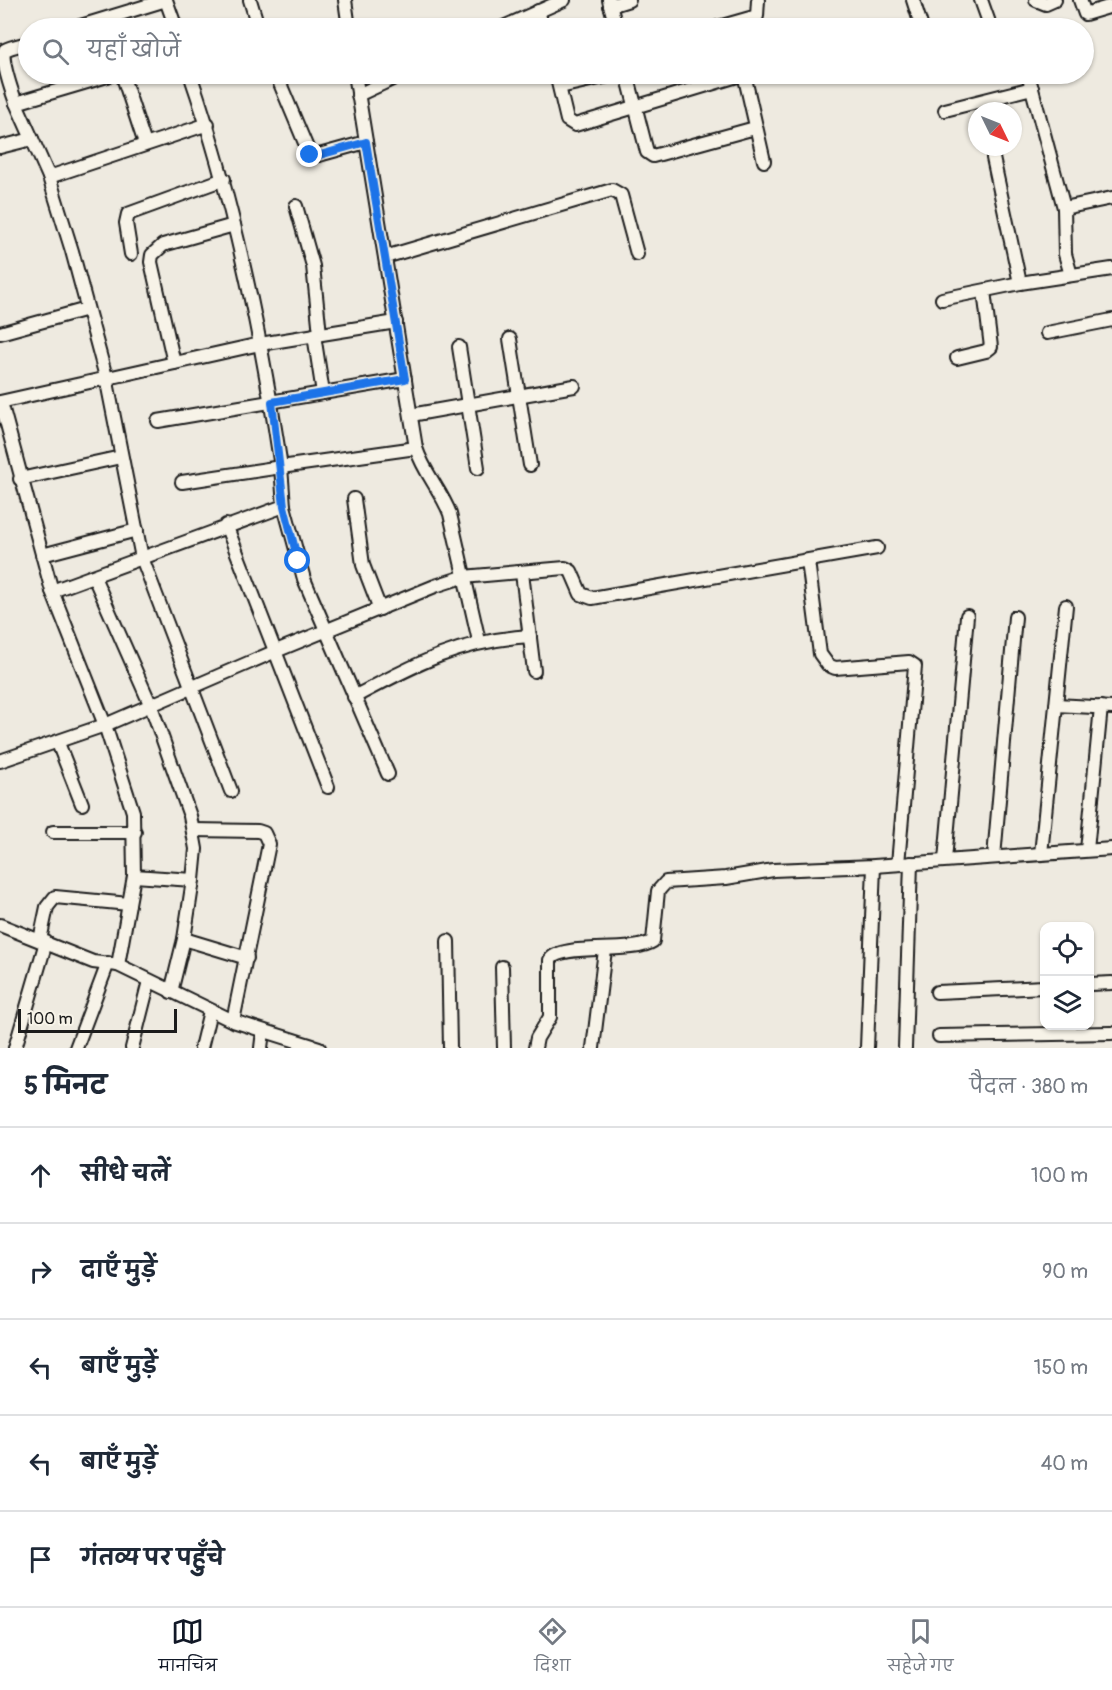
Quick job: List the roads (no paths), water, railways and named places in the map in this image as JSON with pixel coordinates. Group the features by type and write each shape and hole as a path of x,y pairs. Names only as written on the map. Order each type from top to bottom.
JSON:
{"street":[{"path":"120,18 166,0 172,18"},
{"path":"250,0 254,18"},
{"path":"345,0 348,18"},
{"path":"523,18 564,0"},
{"path":"614,18 610,3 629,0"},
{"path":"752,18 757,16 758,0"},
{"path":"913,0 919,18"},
{"path":"981,0 987,18"},
{"path":"1036,0 1046,4 1055,0"},
{"path":"1080,0 1085,14 1112,6"},
{"path":"538,11 540,18"},
{"path":"18,46 4,50 0,56 0,63 49,177 72,251 106,377 142,558 193,686 231,791"},
{"path":"16,103 80,84"},
{"path":"126,84 146,144"},
{"path":"194,84 224,179 272,402 284,506 301,570 388,774"},
{"path":"280,84 310,155 320,155 366,142"},
{"path":"356,84 416,448 422,466 445,499 479,641"},
{"path":"358,94 380,84"},
{"path":"559,84 567,120 572,125 712,84"},
{"path":"560,87 573,84"},
{"path":"630,84 647,152 653,156 755,128"},
{"path":"746,84 764,161"},
{"path":"1031,84 1064,208 1065,254 1071,275"},
{"path":"945,110 1032,88"},
{"path":"49,177 208,124"},
{"path":"0,147 32,139"},
{"path":"993,158 1020,282"},
{"path":"131,254 126,223 128,214 224,179"},
{"path":"385,257 612,190 621,195 637,254"},
{"path":"1064,208 1112,198"},
{"path":"296,206 314,266 317,334 323,393"},
{"path":"174,363 151,262 152,255 163,245 234,225"},
{"path":"942,299 1020,282 1112,269"},
{"path":"957,358 986,351 992,347 984,291"},
{"path":"0,333 87,309"},
{"path":"1047,333 1112,320"},
{"path":"76,1048 113,964 134,876 135,832 128,791 105,725 52,591 0,402 260,344 396,322"},
{"path":"510,339 530,465"},
{"path":"459,347 478,468"},
{"path":"158,421 405,379"},
{"path":"411,415 574,386"},
{"path":"182,482 416,448"},
{"path":"20,479 121,457"},
{"path":"354,499 363,565 380,609"},
{"path":"52,591 94,577 226,525 284,506"},
{"path":"226,525 328,787"},
{"path":"42,555 137,530"},
{"path":"0,761 105,725 276,651 464,577 565,568 571,571 580,594 592,598 877,548"},
{"path":"808,561 820,654 828,666 835,668 909,662 915,666 905,864 905,1048"},
{"path":"522,573 534,671"},
{"path":"94,577 151,706 193,830 195,849 193,880 184,939 171,992"},
{"path":"1041,854 1066,606"},
{"path":"945,861 967,616"},
{"path":"994,857 1015,617"},
{"path":"354,697 414,665 479,641 530,636"},
{"path":"1056,705 1107,708 1087,850"},
{"path":"58,743 82,804"},
{"path":"193,830 258,831 268,838 267,855 233,1021"},
{"path":"53,832 135,832"},
{"path":"535,1048 537,1038 550,1017 553,956 560,952 605,950 653,941 658,891 666,882 726,878 773,870 874,866 1112,849"},
{"path":"867,1048 874,866"},
{"path":"134,876 193,880"},
{"path":"15,1048 43,941 47,907 55,897 129,904"},
{"path":"0,925 93,962 113,964 233,1021 319,1048"},
{"path":"184,939 247,958"},
{"path":"448,941 450,1048"},
{"path":"593,1048 605,950"},
{"path":"502,967 504,1048"},
{"path":"132,1048 149,981"},
{"path":"1094,984 1112,983"},
{"path":"937,992 1040,987"},
{"path":"201,1048 210,1011"},
{"path":"261,1048 263,1031"},
{"path":"939,1036 1112,1033"}]}
